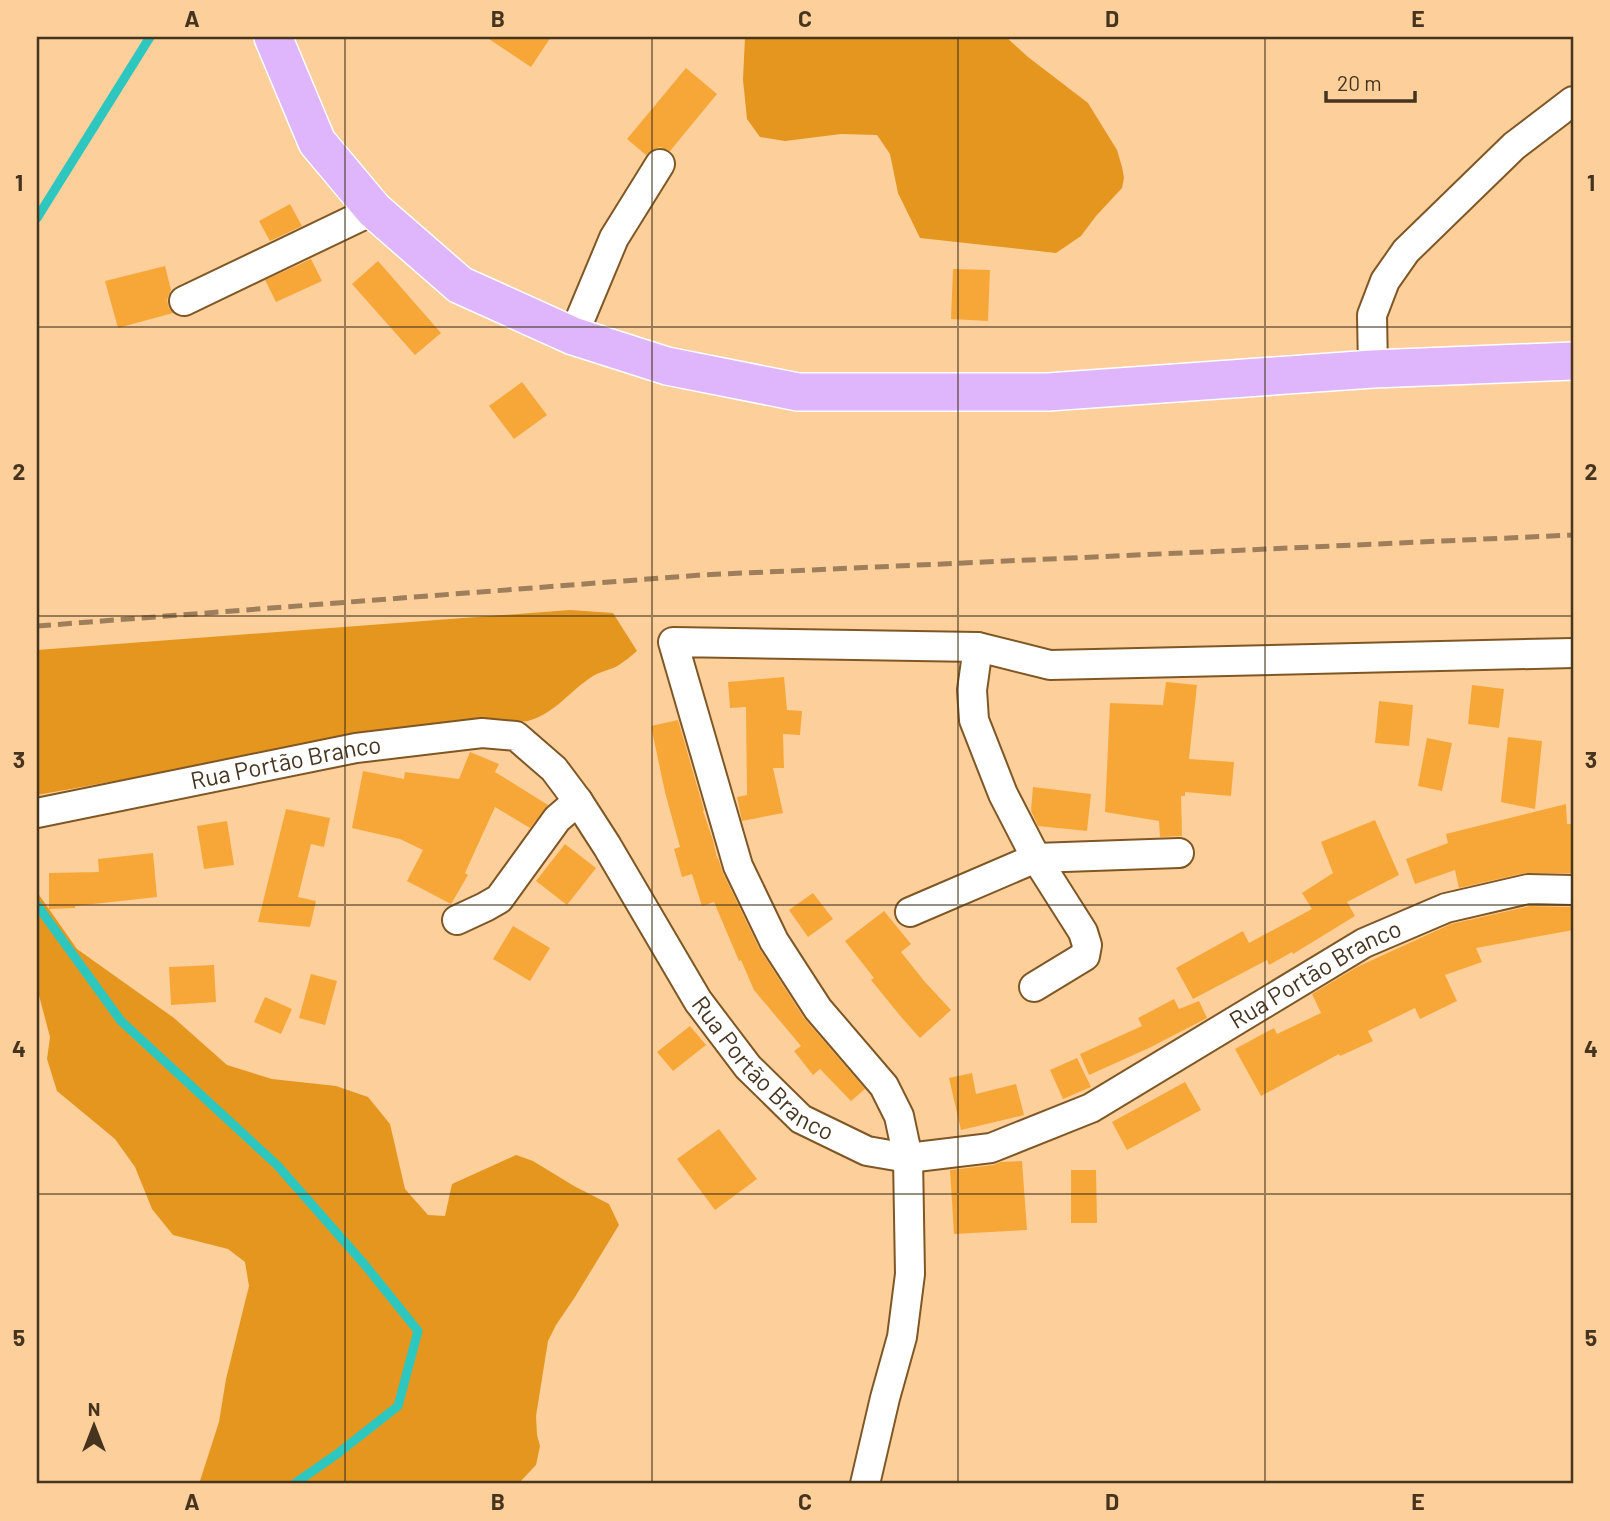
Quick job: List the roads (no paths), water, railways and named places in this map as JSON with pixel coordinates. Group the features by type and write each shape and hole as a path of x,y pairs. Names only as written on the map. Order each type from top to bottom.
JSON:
{"main road":[{"path":"273,37 317,142 374,210 460,285 573,336 667,366 798,392 1048,392 1373,369 1573,361"}],"street":[{"path":"1373,369 1372,315 1385,281 1406,251 1514,146 1573,101"},
{"path":"573,336 614,238 660,164"},
{"path":"184,302 374,210"},
{"path":"865,1484 902,1337 910,1274 908,1158 899,1116 884,1086 818,1009 774,941 738,866 673,642 978,647 1050,665 1573,653"},
{"path":"978,647 972,690 974,720 1003,794 1036,858 1083,932 1087,945 1085,956 1034,987"},
{"name":"Rua Portão Branco","path":"37,813 356,748 482,733 516,736 554,769 578,802 607,846 698,1001 748,1067 801,1119 867,1151 908,1158 991,1148 1091,1108 1364,943 1446,908 1528,889 1573,890"},
{"path":"457,920 499,898 557,819 578,802"},
{"path":"910,912 1036,858 1179,853"}],"waterway":[{"path":"37,218 150,37"},
{"path":"37,905 121,1021 277,1165 365,1265 418,1331 398,1406 294,1484"}],"railway":[{"path":"37,626 701,575 1573,535"}]}
